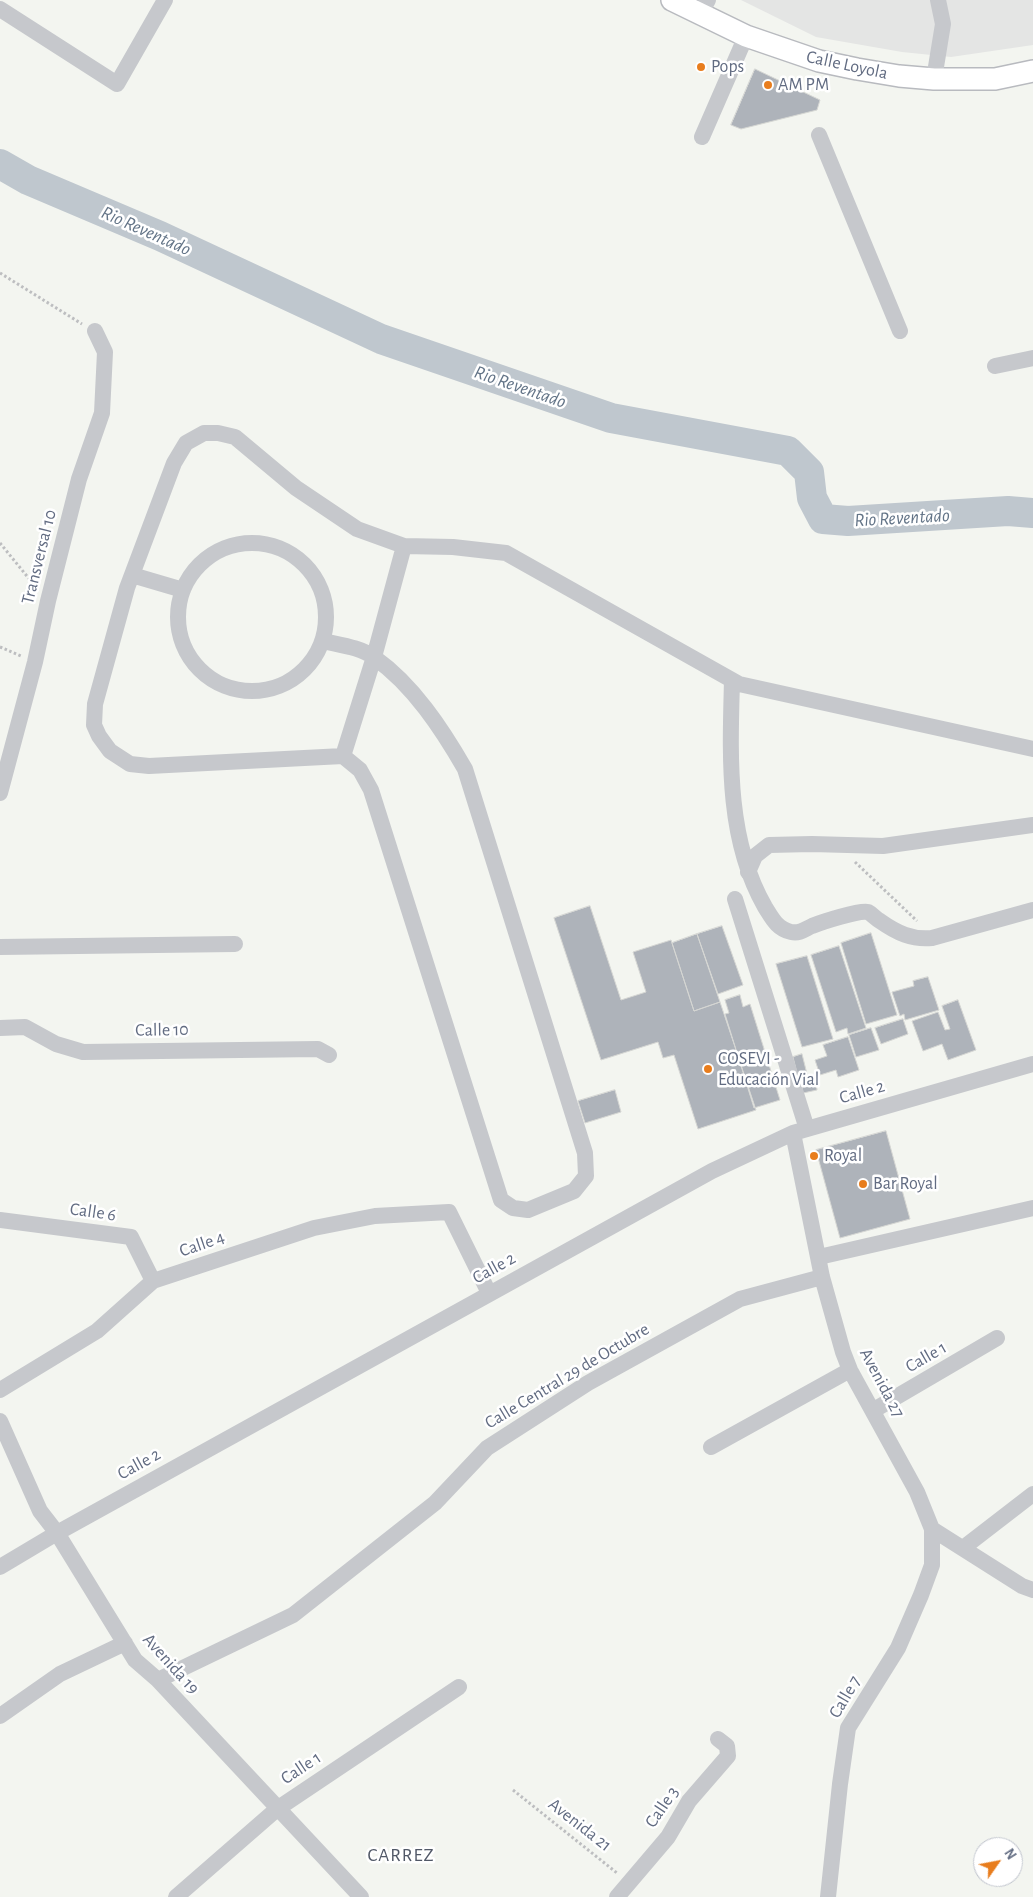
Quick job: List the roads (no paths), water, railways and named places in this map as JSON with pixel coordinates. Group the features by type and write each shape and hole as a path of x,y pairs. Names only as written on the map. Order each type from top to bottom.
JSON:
{"main road":[{"name":"Calle Loyola","path":"672,0 704,7 746,36 819,62 899,76 934,79 995,79 1033,71"}],"street":[{"path":"0,9 117,84 165,0"},
{"path":"934,79 943,24 938,0"},
{"path":"702,137 746,36"},
{"path":"819,134 900,330"},
{"name":"Transversal 10","path":"0,793 35,662 80,479 102,413 105,352 95,331"},
{"path":"995,366 1033,358"},
{"path":"323,641 353,648 374,657 415,696 452,745 465,768 585,1153 586,1176 574,1191 528,1210 513,1208 501,1200 372,790 360,770 343,756 149,766 130,764 110,751 99,736 94,725 95,704 132,575 174,463 186,443 204,433 218,433 235,438 296,488 357,529 404,546 453,547 506,553 739,684 1033,749"},
{"path":"254,543 277,547 297,558 313,574 323,595 327,618 323,641 312,662 295,678 274,689 251,692 227,688 207,676 190,659 180,637 178,613 183,590 194,570 211,555 225,548 232,545 254,543"},
{"path":"343,756 374,657 404,546"},
{"path":"132,575 183,590"},
{"path":"732,680 730,748 734,804 748,872 759,896 776,924 790,932 798,933 811,926 835,918 867,912 897,932 920,939 932,938 1033,910"},
{"path":"748,872 755,856 769,845 836,844 883,846 1033,825"},
{"name":"Avenida 27","path":"734,899 800,1131 822,1277 843,1352 850,1370 874,1410 917,1492 932,1529"},
{"path":"0,947 235,944"},
{"name":"Calle 10","path":"0,1028 25,1027 56,1044 83,1052 318,1049 329,1055"},
{"name":"Calle 2","path":"0,1567 56,1533 712,1171 800,1131 1033,1064"},
{"path":"819,1257 1033,1208"},
{"name":"Calle 4","path":"0,1390 97,1331 153,1281 314,1228 375,1216 449,1212 489,1293"},
{"name":"Calle 6","path":"0,1220 131,1237 153,1281"},
{"name":"Calle Central 29 de Octubre","path":"158,1680 293,1615 435,1503 487,1448 588,1384 740,1300 822,1277"},
{"name":"Calle 1","path":"874,1410 998,1338"},
{"path":"712,1447 850,1370"},
{"name":"Avenida 19","path":"0,1421 40,1511 56,1533 135,1660 158,1680 361,1897"},
{"path":"963,1548 1033,1494"},
{"path":"932,1529 1022,1586 1033,1590"},
{"name":"Calle 7","path":"828,1897 848,1728 898,1648 921,1595 932,1565 932,1529"},
{"path":"0,1716 27,1699 60,1674 125,1643"},
{"name":"Calle 1","path":"176,1897 277,1809 460,1687"},
{"name":"Calle 3","path":"617,1897 668,1837 689,1801 728,1756 726,1746 718,1738"}],"waterway":[{"name":"Rio Reventado","path":"0,164 28,180 160,236 381,339 611,418 788,451 809,472 812,498 823,519 848,521 1008,511 1033,513"}],"place":[{"name":"Pops","path":"701,67"},
{"name":"AM PM","path":"768,85"},
{"name":"COSEVI - Educación Vial","path":"708,1069"},
{"name":"Royal","path":"814,1156"},
{"name":"Bar Royal","path":"863,1184"}],"district":[{"name":"CARREZ","path":"401,1855"}]}
